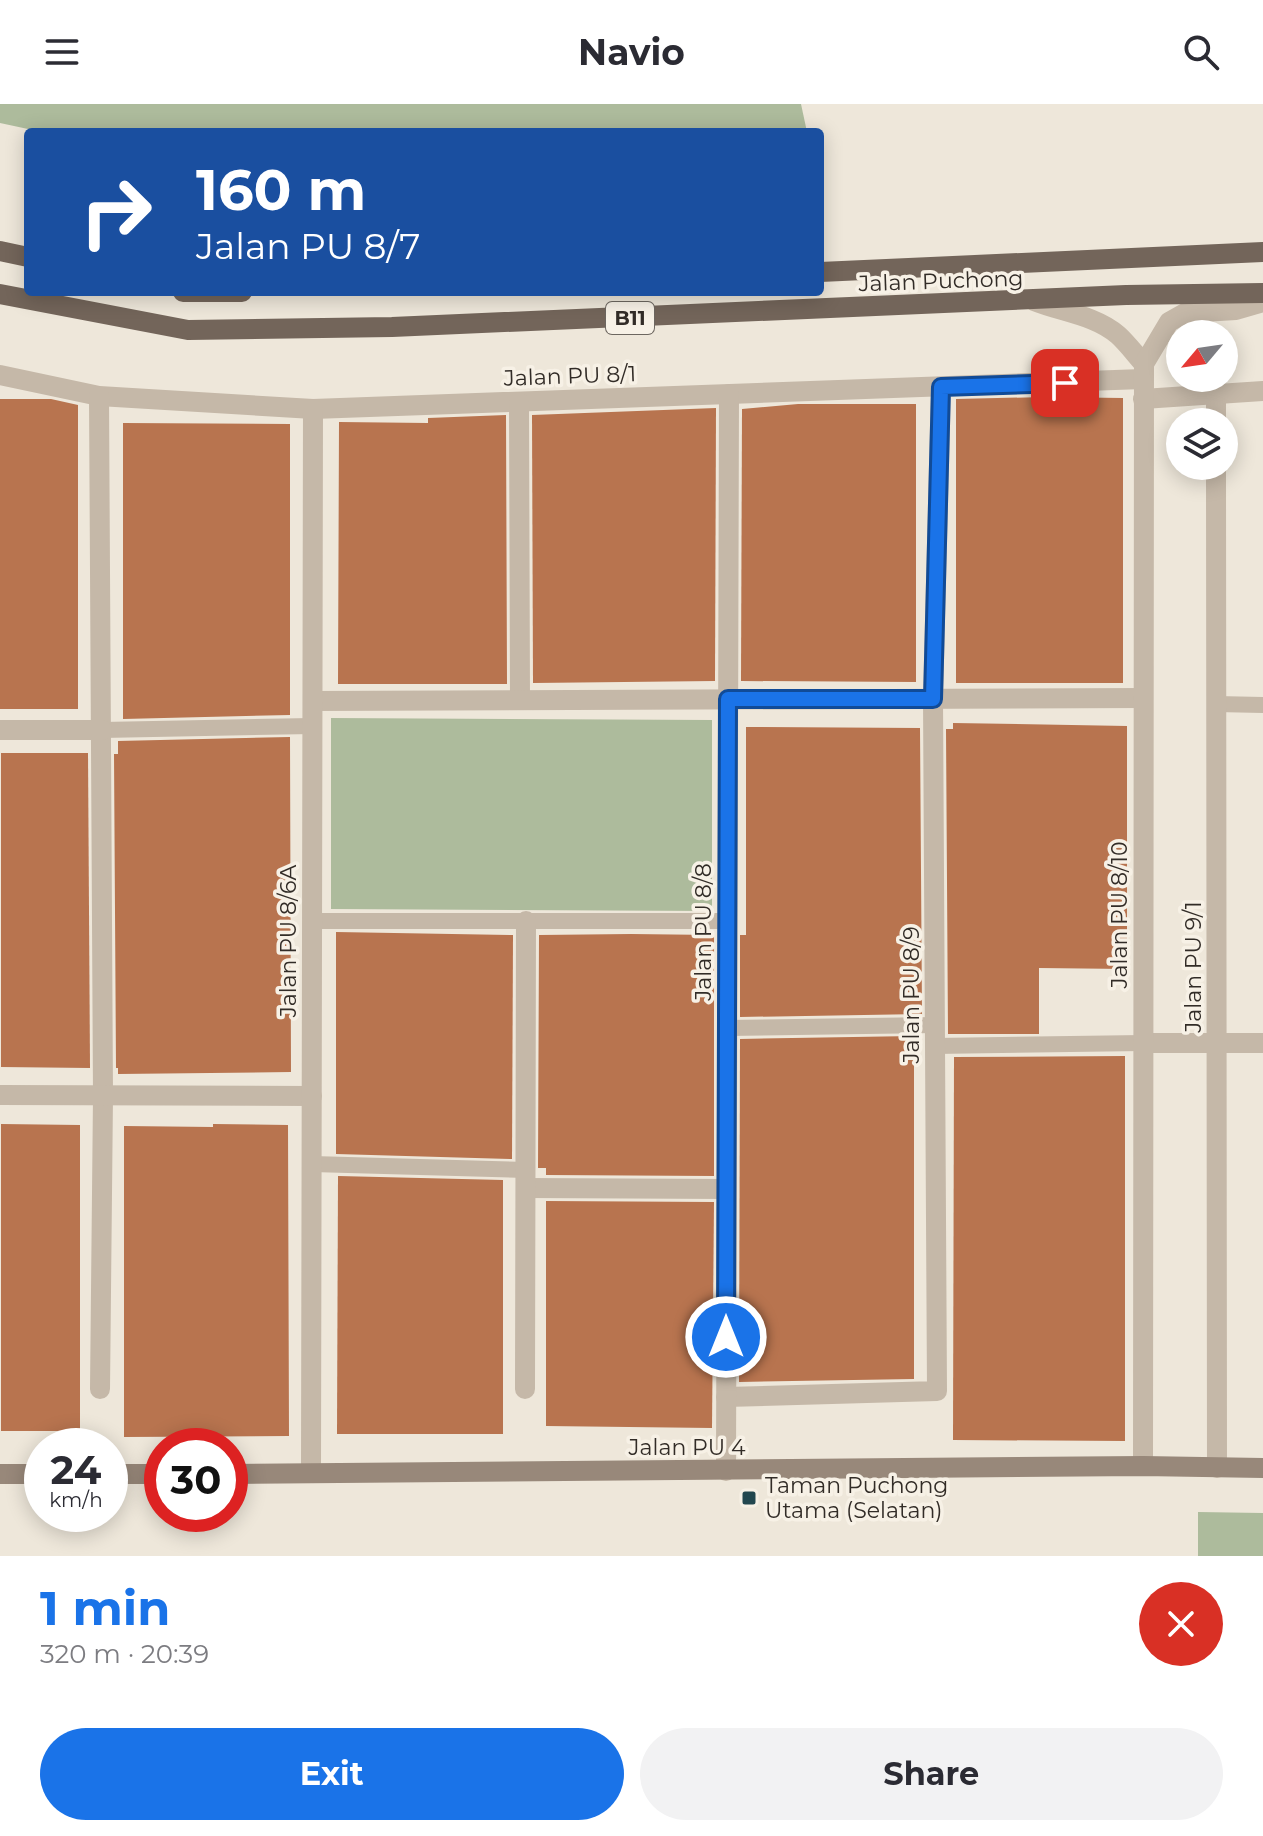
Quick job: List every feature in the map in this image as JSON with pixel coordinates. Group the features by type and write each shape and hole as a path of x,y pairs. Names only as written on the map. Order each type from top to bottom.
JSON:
{"main road":[{"path":"0,251 24,256"},
{"name":"Jalan Puchong","path":"824,272 1263,252"},
{"name":"Jalan Puchong","path":"0,294 188,330 392,327 1126,295 1263,293"}],"street":[{"path":"1034,301 1088,318 1116,333 1143,380"},
{"path":"1143,380 1169,322 1185,313 1236,310 1263,302"},
{"name":"Jalan PU 8/1","path":"0,375 99,396 313,409 1143,380 1216,394 1263,391"},
{"name":"Jalan PU 8/10","path":"1143,380 1143,1466"},
{"name":"Jalan PU 8/9","path":"726,1397 937,1391 933,699 941,387"},
{"name":"Jalan PU 8/8","path":"726,1471 729,394"},
{"path":"1216,394 1216,408"},
{"path":"99,396 103,1096 100,1389"},
{"path":"519,402 520,700"},
{"name":"Jalan PU 8/6A","path":"311,1473 313,409"},
{"name":"Jalan PU 9/1","path":"1216,480 1217,1468"},
{"path":"313,701 1143,698"},
{"path":"0,730 102,730"},
{"path":"525,1389 526,921"},
{"path":"1143,1043 1263,1043"},
{"path":"0,1095 312,1096"},
{"path":"526,1179 726,1189"},
{"name":"Jalan PU 4","path":"248,1474 1143,1466 1263,1468"},
{"path":"0,1474 24,1474"}],"lane":[{"path":"1216,704 1263,705"},
{"path":"102,730 312,726"},
{"path":"312,921 727,921"},
{"path":"727,1028 1143,1043"},
{"path":"312,1164 526,1179"}],"green space":[{"path":"0,104 801,104 806,128 24,128 0,123"},
{"path":"331,718 712,720 712,911 331,909"},
{"path":"1198,1512 1263,1513 1263,1556 1198,1556"}],"building":[{"path":"1123,398 1123,683 956,683 956,399"},
{"path":"0,399 51,399 78,405 78,709 0,709"},
{"path":"798,404 916,404 916,682 741,681 742,409"},
{"path":"716,408 715,681 533,683 532,415"},
{"path":"506,415 507,684 338,684 339,422 428,423 428,418"},
{"path":"123,423 290,424 290,715 123,719"},
{"path":"953,723 1127,726 1127,969 1039,968 1039,1034 948,1034 946,729 953,729"},
{"path":"746,727 920,728 922,1014 740,1017 740,935 746,935"},
{"path":"290,737 291,1072 118,1074 114,754 118,754 118,741"},
{"path":"1,753 88,753 90,1068 1,1067"},
{"path":"336,932 513,935 512,1159 336,1154"},
{"path":"539,935 714,935 714,1176 546,1175 546,1168 538,1168"},
{"path":"914,1036 914,1379 739,1382 740,1039"},
{"path":"1125,1056 1125,1441 953,1440 954,1057"},
{"path":"1,1124 80,1125 80,1428 1,1431"},
{"path":"213,1124 288,1125 289,1436 248,1436 248,1428 144,1428 144,1437 128,1437 128,1428 124,1428 124,1126 213,1127"},
{"path":"338,1176 503,1180 503,1434 337,1434"},
{"path":"546,1201 714,1202 712,1428 546,1426"}],"place":[{"name":"Taman Puchong Utama (Selatan)","path":"749,1498"}],"route":[{"path":"726,1337 728,699 933,699 941,387 1065,383"}]}
